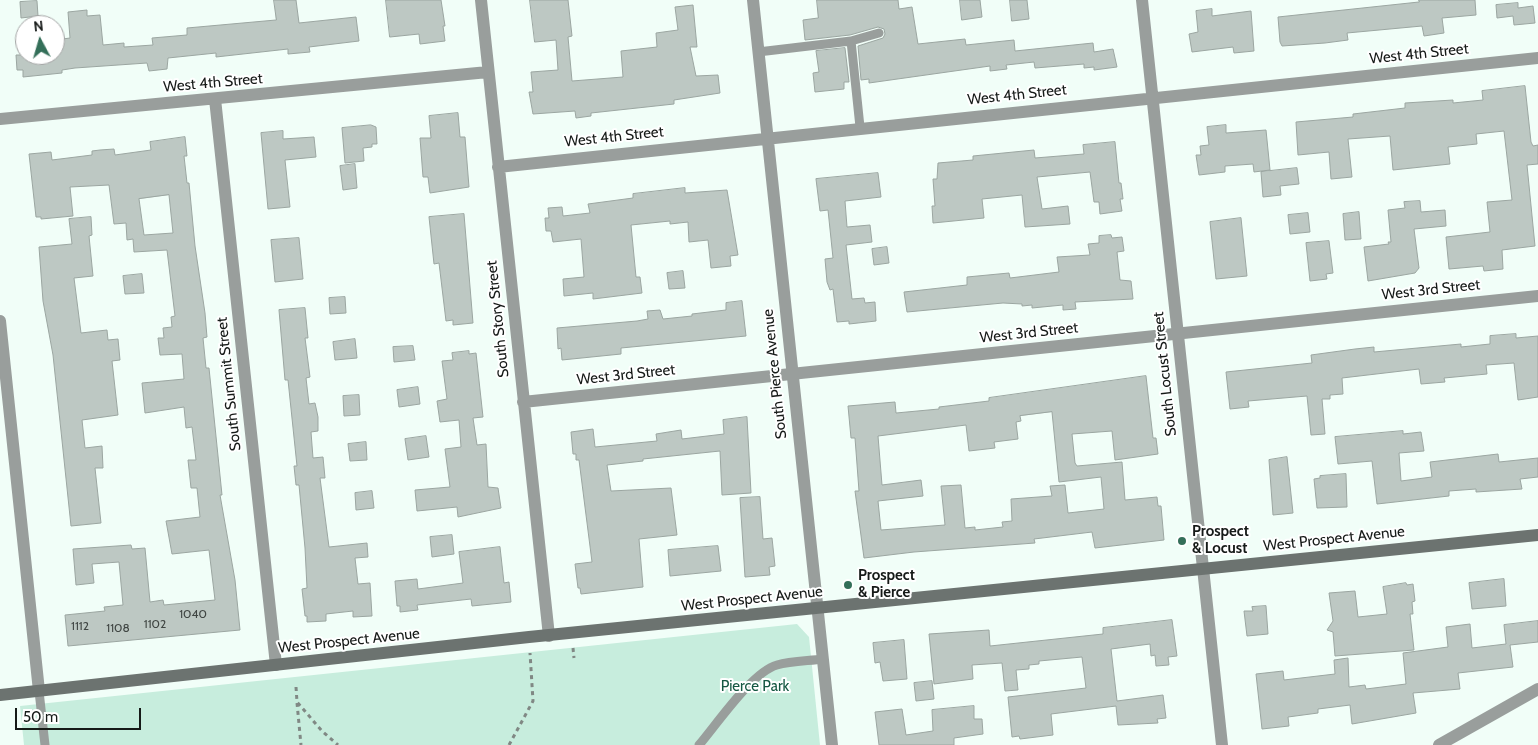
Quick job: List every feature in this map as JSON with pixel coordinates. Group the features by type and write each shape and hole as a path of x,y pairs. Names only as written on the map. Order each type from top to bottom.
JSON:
{"main road":[{"name":"West Prospect Avenue","path":"0,695 549,636 1538,534"}],"street":[{"name":"South Story Street","path":"481,0 549,636"},
{"name":"South Pierce Avenue","path":"753,0 832,745"},
{"name":"South Locust Street","path":"1142,0 1222,745"},
{"name":"West 4th Street","path":"498,166 1538,58"},
{"name":"West 4th Street","path":"0,119 488,72"},
{"name":"South Summit Street","path":"216,99 276,665"},
{"name":"West 3rd Street","path":"523,402 1538,296"},
{"path":"0,320 39,691"},
{"path":"1439,745 1538,689"}],"lane":[{"path":"758,52 851,41 879,33"},
{"path":"851,41 860,127"},
{"path":"699,745 740,696 766,670 777,665 823,659"},
{"path":"39,691 45,745"}],"path":[{"path":"573,648 574,658"},
{"path":"509,745 533,701 530,653"},
{"path":"296,687 301,745"},
{"path":"297,702 322,731 338,745"}],"green space":[{"name":"Pierce Park","path":"797,624 809,637 820,745 24,745 20,706"}],"building":[{"path":"274,0 296,0 299,23 356,17 359,41 309,47 310,52 288,54 288,49 216,57 216,53 168,58 167,69 149,71 147,63 75,68 62,70 62,73 23,77 23,70 17,70 17,65 65,65 65,39 70,38 68,12 87,10 87,16 100,15 103,45 124,43 124,47 153,45 152,38 187,35 187,28 276,20"},
{"path":"386,0 441,0 445,41 420,44 419,34 390,37"},
{"path":"530,0 568,0 572,36 568,37 572,81 623,77 621,51 657,47 656,33 678,30 675,7 693,5 697,47 690,47 696,76 718,75 720,93 674,100 674,104 591,113 591,116 576,118 575,111 533,114 529,92 533,92 531,72 558,70 556,40 535,42"},
{"path":"817,0 898,0 899,9 912,7 918,44 965,39 966,45 1014,40 1015,51 1093,43 1094,52 1113,49 1117,67 1094,70 1094,67 1084,68 1084,64 1035,68 1034,62 1006,65 1007,69 990,71 990,66 869,83 869,79 861,80 858,46 883,38 885,34 884,29 878,27 850,35 805,40 803,20 818,18"},
{"path":"960,0 980,0 982,17 962,20"},
{"path":"1010,0 1027,0 1029,19 1012,21"},
{"path":"1419,0 1475,0 1476,15 1442,18 1444,33 1424,36 1422,26 1347,33 1348,40 1325,43 1282,46 1280,42 1278,17 1419,2"},
{"path":"37,1 38,15 21,15 20,2"},
{"path":"1518,3 1518,8 1533,6 1535,23 1514,25 1513,16 1497,18 1496,5"},
{"path":"1212,9 1212,16 1251,11 1254,51 1234,53 1233,47 1192,52 1189,34 1198,32 1196,11"},
{"path":"845,48 849,82 844,82 844,89 815,92 813,73 819,72 816,51"},
{"path":"1525,86 1531,142 1533,146 1538,145 1538,164 1527,165 1535,246 1502,250 1503,269 1484,271 1483,266 1449,269 1446,237 1490,232 1487,202 1512,200 1504,131 1476,134 1477,144 1448,147 1450,164 1393,170 1390,136 1348,139 1352,177 1331,179 1329,152 1298,155 1296,122 1353,117 1353,114 1405,108 1405,103 1453,100 1453,103 1483,100 1482,91"},
{"path":"458,113 460,137 465,137 469,187 430,193 428,177 423,177 420,138 431,138 429,116"},
{"path":"371,125 376,127 377,144 372,144 372,147 363,148 364,161 345,163 342,128"},
{"path":"1226,125 1226,133 1266,130 1270,170 1254,172 1253,164 1225,166 1225,172 1199,175 1196,155 1201,155 1200,146 1209,145 1207,127"},
{"path":"283,131 283,139 314,137 316,157 285,160 290,207 268,209 261,133"},
{"path":"185,137 187,156 184,156 205,313 207,337 203,338 206,368 209,368 222,495 220,495 235,580 240,630 68,646 65,615 105,611 104,607 123,605 119,562 92,564 94,583 76,585 73,549 131,545 132,549 145,548 150,602 163,600 164,605 215,600 209,550 172,554 166,521 200,517 197,488 191,488 188,460 196,460 192,427 186,428 184,407 145,413 142,383 184,379 182,354 160,355 158,338 164,338 163,328 172,327 171,317 175,316 167,250 134,252 133,239 127,240 126,223 114,224 109,185 70,187 73,216 41,219 41,217 36,217 29,154 51,152 52,160 92,155 92,151 114,149 115,155 151,150 150,142","holes":["169,195 173,233 144,235 139,199"]},
{"path":"1115,142 1119,183 1121,183 1123,199 1120,199 1122,211 1100,214 1099,202 1094,202 1090,172 1037,177 1042,209 1068,206 1070,224 1025,227 1022,195 982,199 984,218 933,223 932,206 935,206 933,179 937,179 938,163 973,160 973,156 1034,150 1035,158 1084,154 1083,145"},
{"path":"355,164 357,188 343,190 340,166"},
{"path":"1297,168 1299,184 1280,186 1281,195 1263,197 1261,172"},
{"path":"878,173 881,197 845,201 847,227 870,225 872,242 846,245 852,299 864,298 865,303 875,302 876,321 849,324 849,321 837,322 833,289 830,290 827,282 825,259 833,258 828,210 820,211 816,179"},
{"path":"685,188 685,193 727,190 738,255 730,256 731,266 711,268 708,240 689,242 688,222 670,224 670,221 631,225 636,277 640,277 642,293 593,299 593,293 564,296 563,279 584,277 581,239 553,242 551,231 546,231 545,218 549,218 548,208 562,207 563,216 590,213 588,204 633,198 633,194"},
{"path":"1420,201 1421,212 1445,210 1446,226 1414,229 1419,268 1415,273 1368,281 1364,247 1389,244 1388,242 1391,242 1388,210 1405,208 1404,202"},
{"path":"1359,212 1361,239 1345,240 1343,214"},
{"path":"1308,213 1310,232 1290,234 1288,215"},
{"path":"464,214 473,323 453,325 453,320 446,321 439,263 434,264 429,217"},
{"path":"91,217 92,235 89,236 93,276 74,278 81,333 107,330 108,340 118,339 120,360 112,361 118,415 82,420 85,448 102,446 103,468 95,468 101,523 71,526 53,355 43,301 39,247 72,244 69,219"},
{"path":"1241,218 1247,276 1216,279 1210,222"},
{"path":"1111,235 1112,238 1122,237 1124,251 1117,252 1120,280 1131,281 1133,299 1075,302 1076,309 1063,310 1063,305 1032,308 1032,305 1022,306 1022,304 1003,303 907,312 904,292 967,285 967,277 1009,273 1010,278 1059,272 1057,257 1090,255 1088,244 1099,243 1099,236"},
{"path":"299,238 303,279 275,282 271,240"},
{"path":"1329,241 1333,273 1326,274 1327,279 1310,281 1306,243"},
{"path":"887,247 889,263 874,265 872,249"},
{"path":"683,271 685,288 669,289 667,273"},
{"path":"142,274 144,293 125,294 123,276"},
{"path":"345,297 346,313 330,314 329,298"},
{"path":"742,301 746,336 621,348 621,354 562,360 561,348 558,349 557,328 648,319 647,311 660,310 663,319 692,316 692,314 726,310 726,303"},
{"path":"305,308 308,338 305,338 310,377 306,378 309,404 315,403 318,417 318,431 311,432 313,458 323,457 325,478 320,478 329,547 367,543 368,557 355,558 358,584 370,583 372,616 353,617 353,611 326,614 326,621 307,622 307,616 305,616 302,589 307,588 305,548 299,485 296,485 294,466 297,466 288,380 285,380 279,310"},
{"path":"1516,334 1516,338 1538,336 1538,397 1518,400 1514,363 1486,365 1487,374 1444,378 1445,382 1421,384 1419,369 1342,378 1343,394 1330,395 1330,399 1322,399 1325,434 1311,435 1307,396 1248,401 1249,407 1230,409 1226,372 1312,363 1311,355 1355,349 1374,347 1374,352 1461,344 1461,347 1490,344 1490,336"},
{"path":"355,339 357,358 335,360 333,342"},
{"path":"413,346 415,360 394,362 393,347"},
{"path":"469,351 469,354 476,353 483,417 473,418 477,445 486,444 488,487 498,488 501,508 458,517 457,507 417,511 415,490 450,487 445,449 461,447 459,420 440,422 437,401 447,399 442,361 453,360 452,353"},
{"path":"1146,376 1153,438 1156,438 1158,454 1115,460 1112,431 1072,434 1075,463 1077,466 1122,462 1125,500 1157,497 1158,506 1161,506 1164,540 1095,548 1092,532 1034,539 1035,543 914,552 864,558 855,491 859,491 855,438 851,438 848,406 895,402 896,413 939,409 939,407 989,401 989,398","holes":["1052,412 1059,482 1101,477 1104,509 1068,513 1065,485 1050,486 1052,496 1011,499 1012,521 1002,522 1003,527 975,530 975,527 965,528 961,485 941,486 945,525 881,530 878,501 923,496 921,480 882,485 878,436 966,425 969,451 995,448 994,442 1018,439 1016,422 1021,421 1020,416"]},
{"path":"418,387 420,404 399,407 397,390"},
{"path":"359,395 360,415 344,416 343,396"},
{"path":"747,417 751,493 722,495 720,451 643,459 643,461 607,465 611,491 671,488 677,535 639,539 643,587 581,594 580,588 578,588 575,564 592,562 579,460 576,460 576,454 573,454 571,432 593,429 595,447 657,441 656,434 681,430 682,439 724,434 723,420"},
{"path":"1403,431 1403,434 1421,432 1424,451 1399,453 1401,481 1432,477 1430,462 1498,454 1499,462 1538,458 1538,477 1520,479 1522,489 1476,492 1476,489 1449,491 1449,496 1377,504 1372,461 1338,464 1335,437"},
{"path":"426,436 429,457 408,460 405,439"},
{"path":"366,442 367,460 350,461 348,444"},
{"path":"1287,457 1293,513 1273,515 1269,460"},
{"path":"1346,474 1347,507 1317,508 1314,479 1320,478 1320,476"},
{"path":"372,491 374,508 356,510 355,493"},
{"path":"760,497 763,539 772,538 775,566 769,567 770,575 745,577 740,498"},
{"path":"452,535 454,554 432,557 430,537"},
{"path":"718,546 721,571 670,576 668,550"},
{"path":"500,547 504,583 509,582 511,602 472,606 471,599 417,605 418,610 400,612 400,606 397,606 395,581 417,579 418,589 463,583 459,552"},
{"path":"1504,579 1506,606 1472,609 1469,583"},
{"path":"1406,583 1407,585 1413,584 1415,601 1412,602 1413,614 1410,614 1414,650 1335,656 1333,632 1327,630 1333,621 1329,593 1355,591 1358,617 1387,614 1383,587"},
{"path":"1266,606 1268,634 1247,636 1244,611 1253,611 1252,607"},
{"path":"1172,620 1177,656 1168,657 1169,665 1156,666 1155,655 1151,656 1150,644 1111,649 1117,701 1163,695 1166,718 1157,719 1158,723 1118,725 1116,706 1051,714 1053,735 1020,739 1019,736 1012,737 1008,697 1086,688 1082,657 1039,661 1039,664 1029,665 1029,669 1016,670 1018,690 1005,691 1002,663 972,665 973,679 934,684 929,634 989,630 990,646 1103,634 1103,628"},
{"path":"1538,621 1538,642 1510,645 1513,667 1458,673 1460,689 1413,693 1416,713 1352,724 1350,705 1318,709 1318,713 1288,717 1289,726 1262,729 1256,674 1283,671 1284,680 1335,674 1334,660 1348,658 1349,687 1365,685 1366,689 1406,684 1403,653 1448,647 1446,627 1470,624 1472,648 1506,644 1504,625"},
{"path":"904,640 907,679 883,681 880,662 875,663 873,643"},
{"path":"932,681 934,699 916,701 914,683"},
{"path":"974,706 974,719 982,719 983,734 954,738 954,745 879,745 875,712 902,709 906,735 933,731 932,710"}],"place":[{"name":"Prospect & Locust","path":"1182,541"},
{"name":"Prospect & Pierce","path":"848,585"}]}
